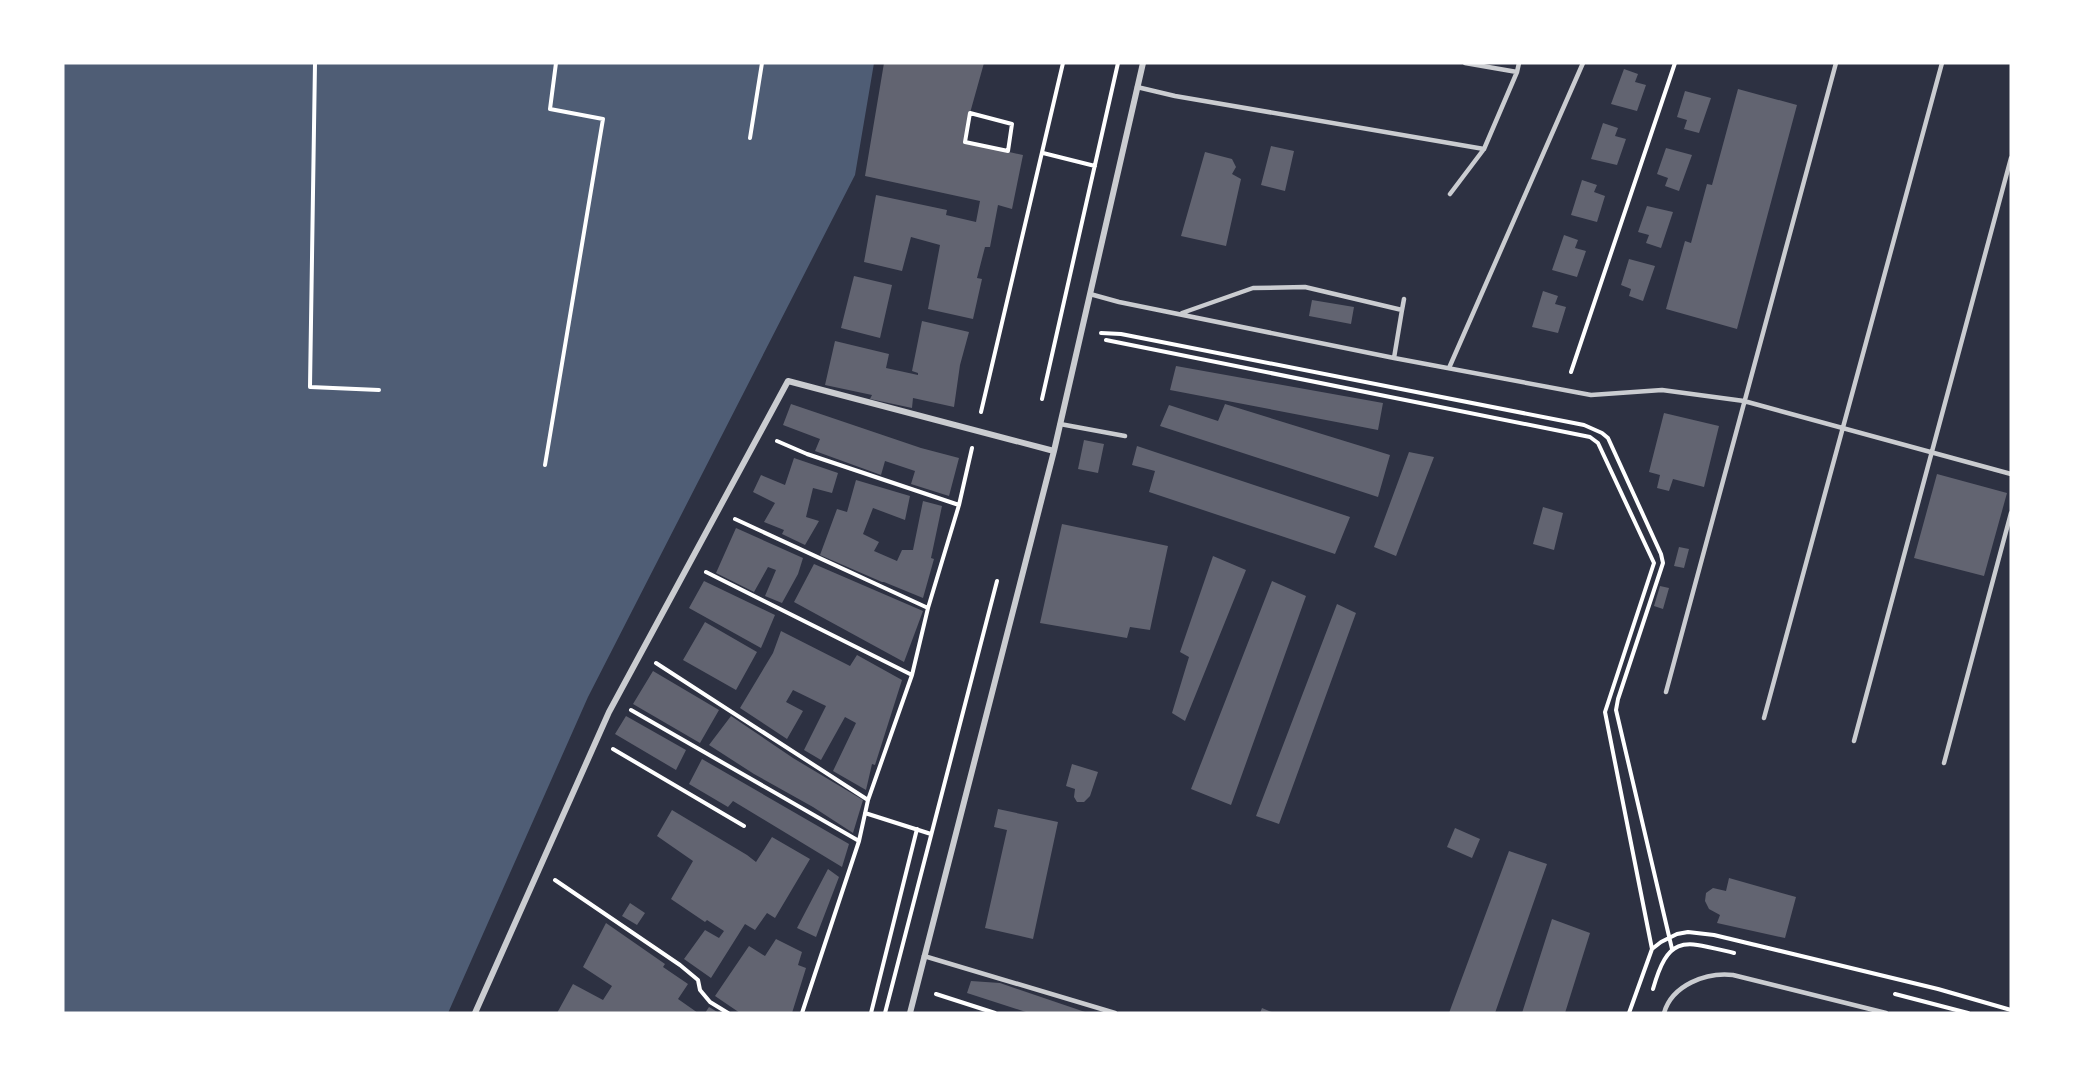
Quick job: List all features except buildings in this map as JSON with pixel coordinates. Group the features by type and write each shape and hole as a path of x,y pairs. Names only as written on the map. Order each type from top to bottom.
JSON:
{"street":[{"path":"910,1013 1054,452 1143,63"},
{"path":"475,1013 615,701 788,381 1054,452"}],"lane":[{"path":"1465,63 1518,72"},
{"path":"1450,194 1484,149 1518,72 1519,63"},
{"path":"1449,368 1583,63"},
{"path":"1666,692 1836,63"},
{"path":"1764,718 1942,63"},
{"path":"1137,87 1175,96 1484,149"},
{"path":"1854,741 2011,159"},
{"path":"1180,314 1253,288 1305,287 1402,310"},
{"path":"1090,294 1394,358 1591,395 1662,390 1744,401 2011,474"},
{"path":"1394,358 1404,299"},
{"path":"1060,424 1125,436"},
{"path":"1944,763 2011,513"},
{"path":"924,956 1115,1013"},
{"path":"1664,1013 1666,1005 1674,995 1688,984 1703,976 1719,973 1886,1013"}],"path":[{"path":"315,63 310,387 379,390"},
{"path":"545,465 603,119 550,109 556,63"},
{"path":"750,138 762,63"},
{"path":"802,1013 859,841 868,800 912,675 928,608 959,504 1063,63"},
{"path":"1042,402 1118,63"},
{"path":"1566,390 1675,63"},
{"path":"970,113 1012,124 1008,151 966,142 970,113"},
{"path":"1043,153 1095,166"},
{"path":"1059,324 1107,334 1121,334 1584,425 1608,438 1663,563 1616,710 1672,949"},
{"path":"1106,340 1590,438 1598,443 1654,564 1605,712 1652,949 1629,1013"},
{"path":"760,434 807,454 959,504"},
{"path":"718,511 928,608"},
{"path":"689,563 912,675"},
{"path":"885,1013 997,581"},
{"path":"641,653 868,800"},
{"path":"615,701 859,841"},
{"path":"597,739 744,826"},
{"path":"865,813 931,834"},
{"path":"871,1013 917,829"},
{"path":"538,872 560,883 680,965 698,980 700,990 710,1002 728,1013"},
{"path":"1652,949 1669,937 1688,932 1714,935 1938,989 2011,1010"},
{"path":"934,993 995,1013"}],"water":[{"path":"63,63 874,63 855,175 588,697 448,1013 63,1013"}]}
